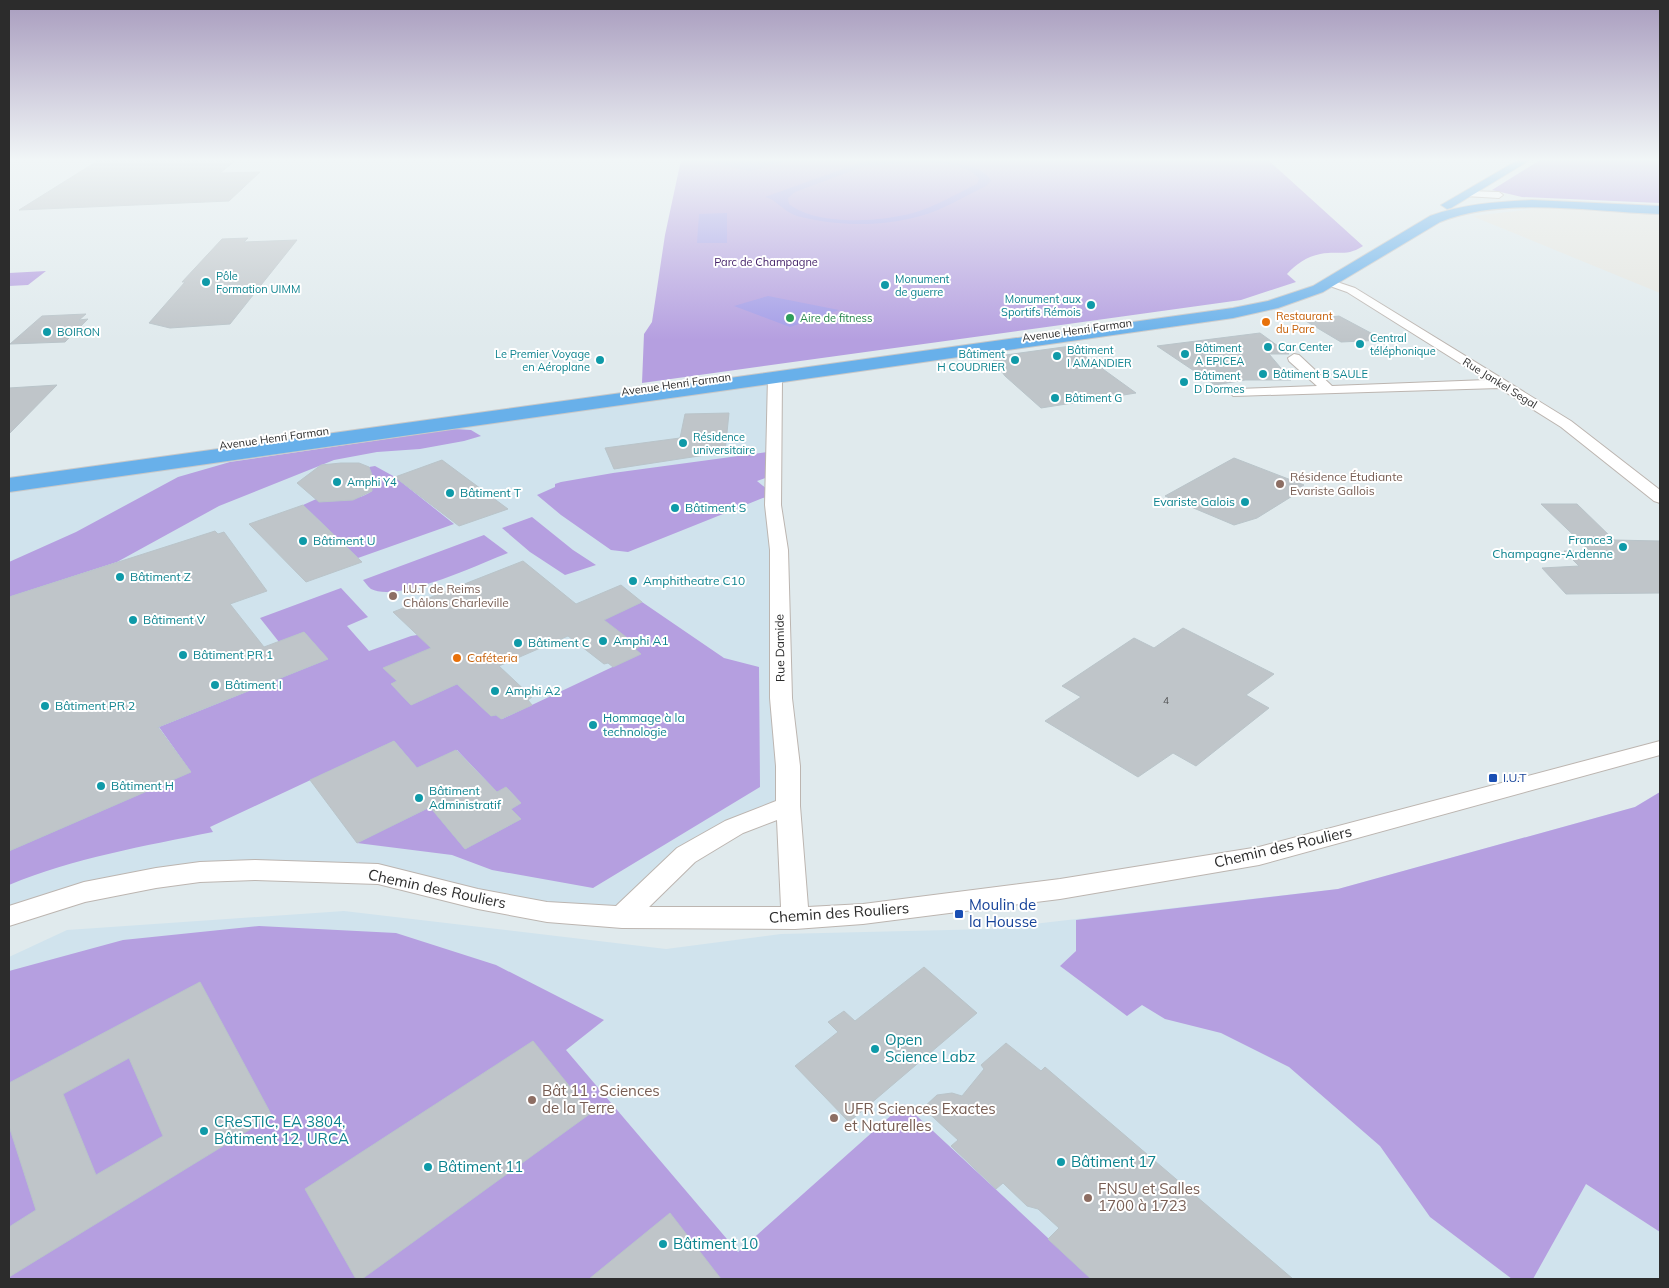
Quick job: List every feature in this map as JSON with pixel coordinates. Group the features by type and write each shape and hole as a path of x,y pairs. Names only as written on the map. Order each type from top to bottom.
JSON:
{"main road":[{"path":"1329,281 1425,220"},
{"path":"1329,281 1433,220"},
{"name":"Avenue Henri Farman","path":"9,485 1233,313 1272,305 1329,281"},
{"name":"Avenue Henri Farman","path":"9,474 1175,316 1284,295 1329,281"}],"street":[{"name":"Rue Jankel Segal","path":"1329,281 1351,290 1579,433 1660,498"},
{"path":"1294,358 1329,390"},
{"name":"Rue Damide","path":"775,377 776,438 773,494 779,550 781,698 788,766 788,806 795,918"},
{"path":"1238,392 1502,384"},
{"name":"Chemin des Rouliers","path":"9,916 84,892 156,878 200,872 255,870 378,874 478,899 546,912 622,917 795,918 863,914 955,904 1060,889 1259,856 1660,748"},
{"path":"622,917 686,855 734,826 788,806"}],"shaded area":[{"path":"699,220 727,220 727,243 697,243"},
{"path":"816,220 904,220 875,224"},
{"path":"1482,220 1660,220 1660,293"},
{"name":"Aire de fitness","path":"768,296 839,310 790,327 734,306"},
{"name":"I.U.T de Reims Châlons Charleville","path":"775,377 788,806 734,827 622,917 378,874 255,870 22,911 9,916 9,485"},
{"name":"UFR Sciences Exactes et Naturelles","path":"1660,792 1660,1279 9,1279 9,957 67,930 344,911 666,949 781,934 991,929 1338,889 1635,807"}],"green space":[{"name":"Parc de Champagne","path":"668,220 1334,220 1363,246 1350,252 1310,257 1300,262 1287,274 1296,282 1241,300 642,383 644,334 652,322"},
{"path":"46,271 28,285 9,286 9,273"},
{"path":"454,429 471,430 481,436 420,449 377,452 334,460 219,506 117,562 9,597 9,562 76,532 178,477 230,462"},
{"path":"775,451 773,475 757,481 773,494 628,552 611,550 561,515 537,495 555,487 555,484 561,482"},
{"path":"375,466 395,477 454,524 358,558 303,505 323,496 348,500 366,495 372,491 372,475 369,467"},
{"path":"532,517 573,550 596,565 565,575 530,552 502,528"},
{"path":"484,535 508,553 459,573 419,587 400,591 383,592 371,589 363,580"},
{"path":"341,588 368,617 347,626 369,651 411,636 423,634 450,658 384,668 397,681 391,684 411,705 457,684 491,716 496,715 502,719 640,654 635,649 638,647 603,620 642,602 724,658 759,667 760,787 593,888 492,870 452,855 357,843 430,807 465,849 521,819 511,809 521,803 507,788 497,792 457,750 417,768 394,741 210,827 213,832 84,860 9,885 9,851 191,772 159,727 328,659 304,632 279,642 260,618"},
{"path":"1660,792 1660,1232 1586,1184 1533,1279 1512,1279 1430,1217 1380,1146 1289,1067 1221,1033 1165,1019 1142,1005 1127,1016 1060,966 1076,951 1076,920 1338,889 1635,807"},
{"path":"259,926 396,933 496,965 604,1020 566,1050 738,1252 904,1104 1092,1279 9,1279 9,971 123,940"}],"building":[{"name":"Pôle Formation UIMM","path":"248,238 244,242 297,240 230,324 170,328 149,323 185,282 182,282 222,239"},
{"name":"BOIRON","path":"86,314 79,320 88,319 65,342 10,344 42,316"},
{"path":"1339,316 1384,340 1341,342 1304,320"},
{"path":"1260,333 1289,354 1269,354 1291,380 1245,380 1215,385 1157,346"},
{"path":"1071,346 1136,393 1041,408 1005,376 991,357"},
{"path":"57,385 9,434 9,388"},
{"name":"Résidence universitaire","path":"729,413 725,452 614,469 605,448 680,438 685,414"},
{"path":"1234,458 1304,485 1289,493 1294,495 1257,518 1234,525 1165,496"},
{"name":"Bâtiment T","path":"442,460 508,509 459,526 395,477"},
{"name":"Amphi Y4","path":"359,463 369,467 372,475 372,491 353,500 319,502 297,483 321,465"},
{"name":"France3 Champagne-Ardenne","path":"1541,504 1577,504 1614,540 1660,541 1660,593 1566,594 1542,568 1579,566 1564,551 1590,551"},
{"name":"Bâtiment U","path":"303,505 362,562 306,582 249,524"},
{"path":"215,531 218,534 224,532 267,591 230,604 264,647 304,632 328,659 158,727 191,772 9,851 9,597"},
{"path":"523,561 576,604 621,585 642,602 604,620 639,647 635,649 641,654 613,667 608,663 604,664 568,636 499,666 532,697 528,700 532,705 501,719 496,715 491,716 457,684 411,705 391,684 397,681 383,668 431,648 393,612"},
{"path":"1183,628 1274,674 1246,695 1269,708 1196,766 1173,753 1138,777 1045,721 1081,697 1062,686 1134,638 1154,648"},
{"name":"Bâtiment Administratif","path":"394,741 417,768 456,750 497,792 506,787 521,803 511,809 521,819 465,849 430,807 357,843 310,780"},
{"name":"Open Science Labz","path":"924,967 977,1013 849,1122 795,1066 838,1032 828,1022 844,1011 855,1021"},
{"name":"CReSTIC, EA 3804, Bâtiment 12, URCA","path":"200,982 272,1116 9,1277 9,1227 36,1210 9,1126 9,1083","holes":["129,1058 163,1136 96,1175 63,1094"]},
{"name":"Bâtiment 11","path":"533,1041 591,1113 362,1279 356,1279 305,1189"},
{"name":"Bâtiment 17","path":"1006,1043 1041,1071 1045,1067 1293,1279 1091,1279 1048,1239 1059,1228 1038,1209 1027,1206 1003,1183 996,1189 951,1146 958,1140 923,1108 937,1095 952,1093 962,1096 984,1069 981,1065"},
{"name":"Bâtiment 10","path":"670,1213 721,1279 589,1279"}],"place":[{"name":"Pôle Formation UIMM","path":"206,282"},
{"name":"Monument de guerre","path":"885,285"},
{"name":"Monument aux Sportifs Rémois","path":"1091,305"},
{"name":"Aire de fitness","path":"790,318"},
{"name":"Restaurant du Parc","path":"1266,322"},
{"name":"BOIRON","path":"47,332"},
{"name":"Central téléphonique","path":"1360,344"},
{"name":"Car Center","path":"1268,347"},
{"name":"Bâtiment A EPICEA","path":"1185,354"},
{"name":"Bâtiment I AMANDIER","path":"1057,356"},
{"name":"Le Premier Voyage en Aéroplane","path":"600,360"},
{"name":"Bâtiment H COUDRIER","path":"1015,360"},
{"name":"Bâtiment B SAULE","path":"1263,374"},
{"name":"Bâtiment D Dormes","path":"1184,382"},
{"name":"Bâtiment G","path":"1055,398"},
{"name":"Résidence universitaire","path":"683,443"},
{"name":"Amphi Y4","path":"337,482"},
{"name":"Résidence Étudiante Evariste Gallois","path":"1280,484"},
{"name":"Bâtiment T","path":"450,493"},
{"name":"Evariste Galois","path":"1245,502"},
{"name":"Bâtiment S","path":"675,508"},
{"name":"Bâtiment U","path":"303,541"},
{"name":"France3 Champagne-Ardenne","path":"1623,547"},
{"name":"Bâtiment Z","path":"120,577"},
{"name":"Amphitheatre C10","path":"633,581"},
{"name":"I.U.T de Reims Châlons Charleville","path":"393,596"},
{"name":"Bâtiment V","path":"133,620"},
{"name":"Amphi A1","path":"603,641"},
{"name":"Bâtiment C","path":"518,643"},
{"name":"Bâtiment PR 1","path":"183,655"},
{"name":"Caféteria","path":"457,658"},
{"name":"Bâtiment I","path":"215,685"},
{"name":"Amphi A2","path":"495,691"},
{"name":"Bâtiment PR 2","path":"45,706"},
{"name":"Hommage à la technologie","path":"593,725"},
{"name":"I.U.T","path":"1493,778"},
{"name":"Bâtiment H","path":"101,786"},
{"name":"Bâtiment Administratif","path":"419,798"},
{"name":"Moulin de la Housse","path":"959,914"},
{"name":"Open Science Labz","path":"875,1049"},
{"name":"Bât 11 : Sciences de la Terre","path":"532,1100"},
{"name":"UFR Sciences Exactes et Naturelles","path":"834,1118"},
{"name":"CReSTIC, EA 3804, Bâtiment 12, URCA","path":"204,1131"},
{"name":"Bâtiment 17","path":"1061,1162"},
{"name":"Bâtiment 11","path":"428,1167"},
{"name":"FNSU et Salles 1700 à 1723","path":"1088,1198"},
{"name":"Bâtiment 10","path":"663,1244"}]}
